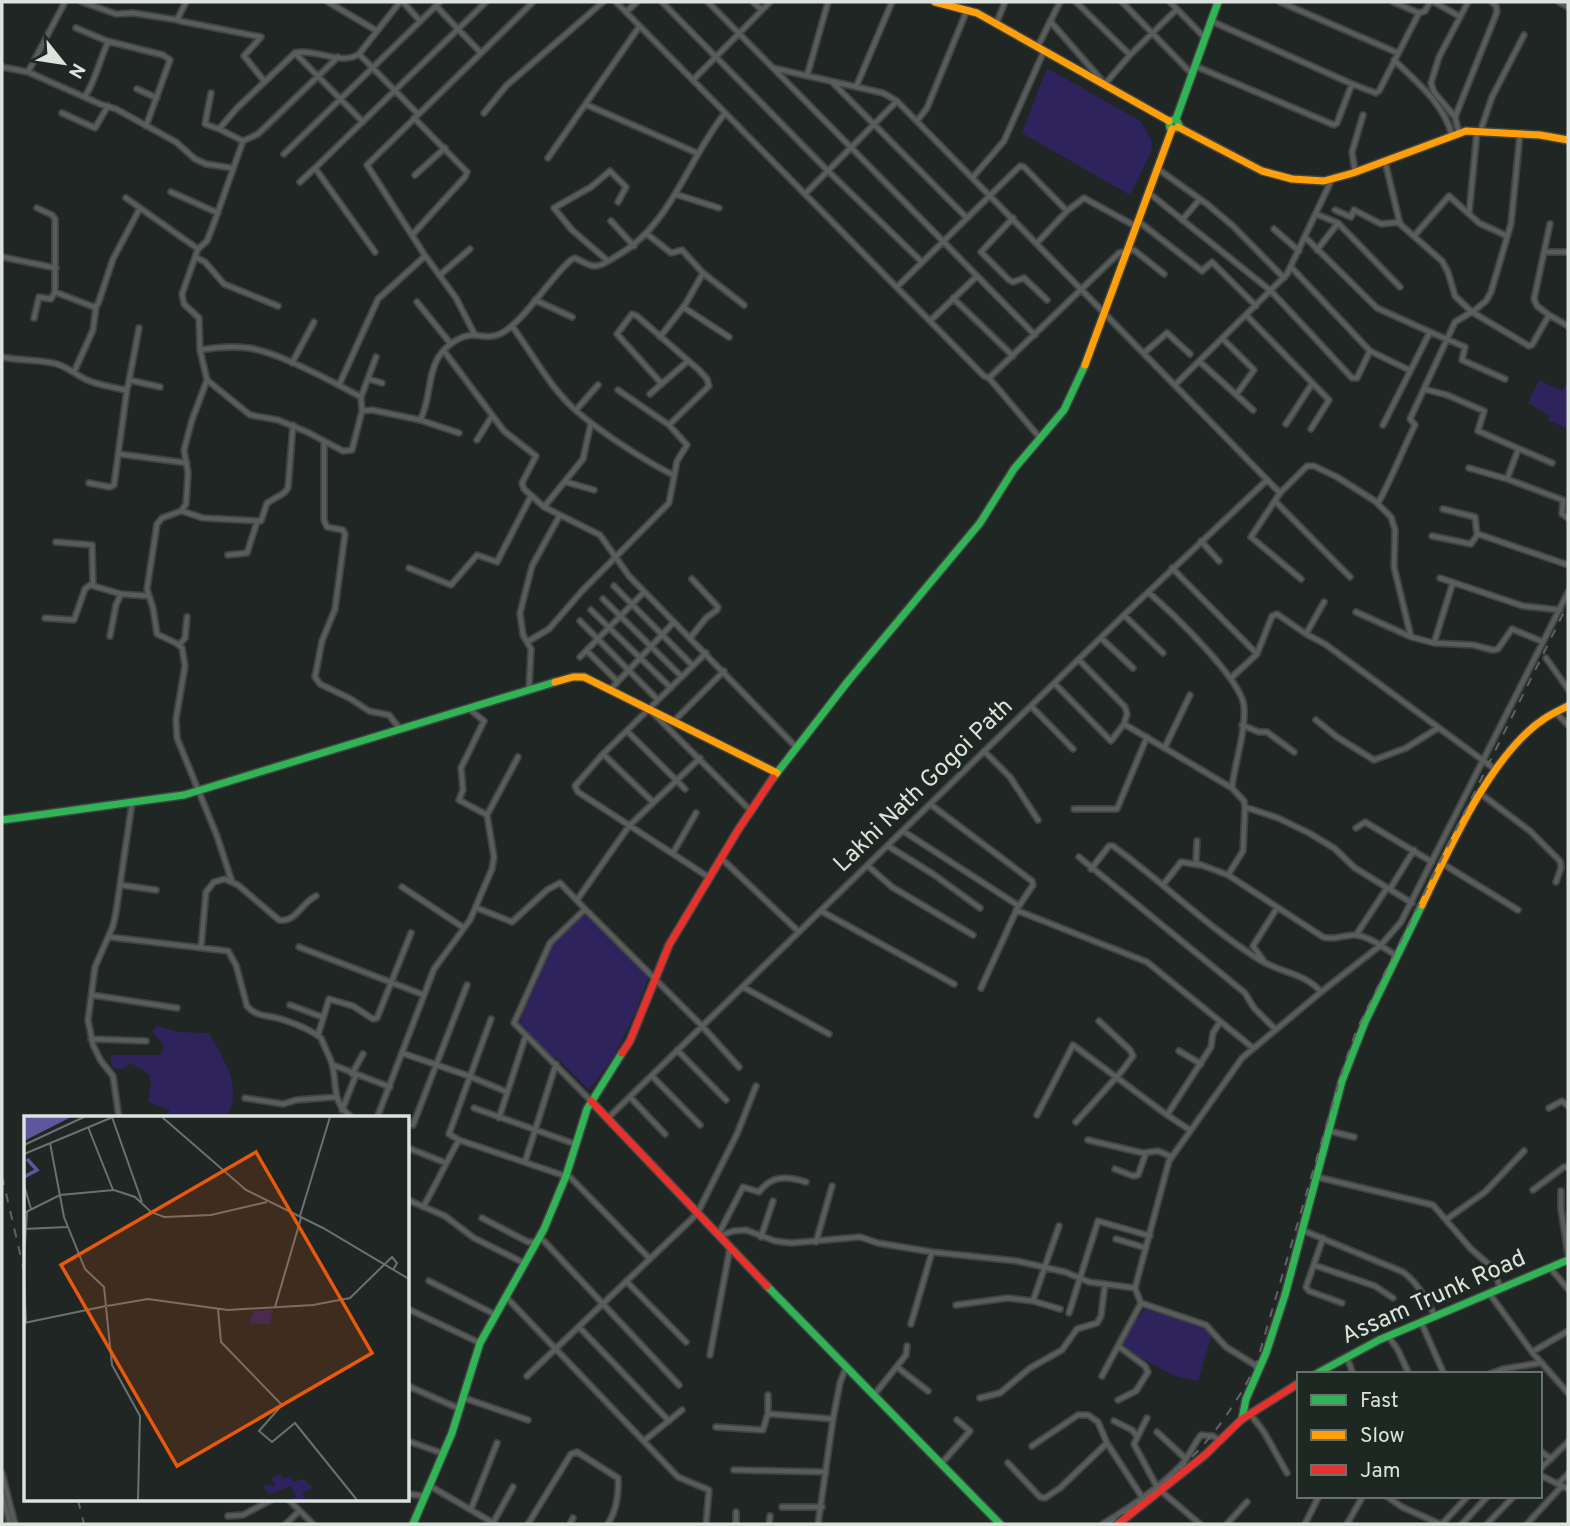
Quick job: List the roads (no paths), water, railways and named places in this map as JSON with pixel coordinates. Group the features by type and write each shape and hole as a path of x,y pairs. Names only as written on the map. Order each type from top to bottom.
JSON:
{"main road":[{"path":"935,2 967,10 996,24 1262,171 1292,179 1325,181 1466,131 1568,140"},
{"path":"413,1524 461,1409 480,1343 538,1240 565,1176 583,1117 624,1051 645,1007 669,945 721,858 777,774 849,680 980,523 1009,476 1057,419 1071,397 1138,224 1218,2"},
{"path":"2,820 132,803 199,791 529,688 573,677 584,677 777,774"},
{"path":"1242,1419 1246,1399 1260,1368 1285,1295 1328,1130 1353,1048 1443,864 1496,770 1532,727 1568,706"},
{"path":"591,1101 697,1214 1000,1524"},
{"name":"Assam Trunk Road","path":"1320,1372 1388,1336 1549,1268 1568,1257"},
{"path":"1118,1524 1220,1441 1242,1419 1297,1384"}],"street":[{"path":"28,72 65,2"},
{"path":"82,2 116,14 132,13 178,20 261,37 244,57 265,82"},
{"path":"178,20 186,2"},
{"path":"328,2 377,31"},
{"path":"219,129 237,107 295,52 354,57 401,2 420,21"},
{"path":"300,182 486,2"},
{"path":"475,335 456,298 425,256 367,165 533,2"},
{"path":"484,113 506,86 603,2"},
{"path":"616,2 984,376 989,378 1040,438"},
{"path":"626,12 637,2"},
{"path":"663,2 827,170 922,262"},
{"path":"708,2 1035,335"},
{"path":"753,2 762,10"},
{"path":"692,80 770,2"},
{"path":"807,76 828,2"},
{"path":"856,87 892,2"},
{"path":"996,24 1005,2"},
{"path":"973,177 1004,141 1059,2"},
{"path":"1076,2 1130,55"},
{"path":"1122,2 1194,70 1334,125 1352,84"},
{"path":"1170,2 1205,38"},
{"path":"1280,2 1398,52"},
{"path":"1393,2 1419,13 1425,11 1432,2 1459,16"},
{"path":"1455,117 1434,92 1431,83 1439,57 1468,2"},
{"path":"1455,135 1455,117 1497,12 1492,2"},
{"path":"1559,2 1568,7"},
{"path":"284,154 438,4 481,53"},
{"path":"1050,21 1105,84 1177,9"},
{"path":"917,121 926,108 967,10"},
{"path":"1211,21 1352,84 1377,92 1419,13"},
{"path":"548,158 639,27"},
{"path":"76,28 108,42 170,60 146,126"},
{"path":"1469,214 1478,132 1492,97 1524,35"},
{"path":"84,97 90,91 97,65 108,42"},
{"path":"295,52 363,122"},
{"path":"359,54 466,169 467,175 413,234"},
{"path":"211,93 205,124 243,141 258,134 338,57"},
{"path":"1394,60 1440,108 1455,135"},
{"path":"2,67 28,72 124,113 176,142 200,162 232,168"},
{"path":"773,68 888,94 897,101 1280,494"},
{"path":"832,82 967,218"},
{"path":"137,89 157,98"},
{"path":"804,194 897,101"},
{"path":"587,104 697,153"},
{"path":"62,113 95,128 107,106"},
{"path":"420,420 427,403 435,364 443,351 467,336 496,336 512,326 550,280 571,260 575,258 596,266 634,246 647,234 675,194 697,153 725,113"},
{"path":"1355,172 1352,152 1363,116"},
{"path":"1378,503 1415,425 1410,419 1455,322 1486,301 1491,292 1513,213 1520,134"},
{"path":"232,882 225,857 177,738 175,728 184,654 179,645 157,634 148,596 148,574 157,524 162,518 181,511 186,504 188,473 184,450 207,380 200,350 199,318 184,303 182,294 198,248 207,241 243,141"},
{"path":"415,175 445,148"},
{"path":"1385,160 1400,222 1441,261 1448,272 1455,296 1472,312 1530,346 1549,315"},
{"path":"896,287 1022,166 1067,211"},
{"path":"315,168 375,252"},
{"path":"1158,169 1233,226 1284,278"},
{"path":"608,261 572,230 554,208 591,187 610,171 626,187 618,202"},
{"path":"1175,385 1284,278 1333,178"},
{"path":"171,192 218,213"},
{"path":"1149,193 1271,291 1352,378 1357,377 1370,351"},
{"path":"675,194 719,208"},
{"path":"1414,237 1447,197 1451,197 1483,226 1507,236"},
{"path":"126,198 198,248"},
{"path":"1037,243 1067,211 1084,198 1138,224 1202,271 1212,262 1255,306"},
{"path":"1182,220 1200,199"},
{"path":"34,318 39,297 51,299 55,292 56,268 55,219 37,208"},
{"path":"74,372 93,330 96,306 113,259 140,208"},
{"path":"1335,210 1351,217 1354,210 1381,224 1400,222"},
{"path":"1316,214 1338,223 1401,286"},
{"path":"1013,218 981,252 1009,280 1013,282 1024,278 1047,300"},
{"path":"611,221 634,246"},
{"path":"1317,250 1338,223"},
{"path":"1550,224 1534,302 1568,327"},
{"path":"1274,229 1299,251"},
{"path":"647,234 671,253 682,250 703,273 744,305"},
{"path":"1305,237 1377,308 1465,347 1462,360 1505,379"},
{"path":"440,275 470,249"},
{"path":"989,378 1119,253 1128,250 1138,253 1164,274"},
{"path":"1544,252 1568,252"},
{"path":"339,385 378,299 425,256"},
{"path":"2,257 56,268"},
{"path":"195,257 205,262 224,284 278,306"},
{"path":"1291,267 1370,351 1409,370"},
{"path":"660,337 683,307 703,273"},
{"path":"930,321 977,276"},
{"path":"55,292 76,302 96,306"},
{"path":"953,298 1013,356"},
{"path":"535,300 572,317"},
{"path":"417,302 451,344"},
{"path":"683,307 729,337"},
{"path":"662,384 616,333 634,314 704,375 709,386 668,425"},
{"path":"1246,315 1329,400 1311,429"},
{"path":"292,363 314,322"},
{"path":"512,326 557,389 576,410 591,423 673,475"},
{"path":"89,483 110,487 114,485 127,389 139,328"},
{"path":"1384,425 1430,332"},
{"path":"1144,353 1167,333 1190,354"},
{"path":"1222,338 1254,370 1236,395"},
{"path":"200,350 219,346 251,348 292,363 361,397"},
{"path":"443,351 506,434 536,456 523,483 524,489 544,506 600,535 614,558 644,592 797,748"},
{"path":"2,357 37,360 74,372 88,380 127,389"},
{"path":"207,380 250,415 293,425 343,451 352,450 362,411 361,397 376,358"},
{"path":"650,394 688,361"},
{"path":"1199,361 1253,410"},
{"path":"369,379 382,383"},
{"path":"129,380 160,387"},
{"path":"1286,424 1312,384"},
{"path":"576,410 598,385"},
{"path":"1424,389 1447,395 1484,411 1477,427 1478,431 1552,463"},
{"path":"527,642 549,629 669,503 677,461 687,445 668,425 618,390"},
{"path":"362,411 372,410 420,420 459,433"},
{"path":"477,440 492,416"},
{"path":"544,506 583,459 591,423"},
{"path":"181,511 202,518 257,522 262,519 267,503 284,494 288,488 293,425"},
{"path":"324,441 324,520 327,527 342,530 345,534 335,606 322,641 315,677 320,684 369,711 389,715 400,729"},
{"path":"1507,479 1517,450"},
{"path":"119,454 187,463"},
{"path":"1301,579 1251,537 1280,494 1307,466 1314,466 1378,503 1394,523 1394,567 1411,636"},
{"path":"1469,468 1563,500 1562,514 1568,519"},
{"name":"Lakhi Nath Gogoi Path","path":"608,1118 1172,568 1267,480"},
{"path":"566,482 594,490"},
{"path":"409,568 451,585 477,555 497,562 531,496"},
{"path":"1276,502 1350,577"},
{"path":"1432,536 1471,544 1477,534 1475,517 1443,509"},
{"path":"529,688 531,649 523,635 520,617 537,553 560,515"},
{"path":"228,555 247,553 257,522"},
{"path":"1477,534 1568,565"},
{"path":"1201,541 1219,561"},
{"path":"57,542 92,545 93,584"},
{"path":"1172,568 1257,654"},
{"path":"1440,578 1523,606 1560,610"},
{"path":"690,638 718,608 692,579"},
{"path":"1434,643 1453,582"},
{"path":"93,584 121,594 148,596"},
{"path":"46,618 74,620 85,589 93,584"},
{"path":"614,586 693,666"},
{"path":"580,657 644,592"},
{"path":"1148,592 1231,678 1244,704 1232,788"},
{"path":"1260,1368 1226,1347 1206,1325 1141,1303 1137,1297 1135,1288 1166,1168 1242,1058 1381,945 1401,922 1485,761 1568,592"},
{"path":"110,636 121,594"},
{"path":"603,599 682,677"},
{"path":"1306,634 1325,602"},
{"path":"591,610 671,688"},
{"path":"1356,612 1434,643 1473,645 1493,650 1498,649 1510,629 1543,642"},
{"path":"1231,678 1257,654 1273,614 1277,614 1325,644 1496,770"},
{"path":"1124,615 1163,653"},
{"path":"179,645 185,638 187,617"},
{"path":"580,621 658,700"},
{"path":"610,690 674,622"},
{"path":"1101,638 1133,668"},
{"path":"587,651 617,681"},
{"path":"706,653 603,754 576,783 575,789 710,877"},
{"path":"1546,658 1568,689"},
{"path":"1055,684 1111,741 1124,723 1127,714 1125,707 1079,660"},
{"path":"674,721 724,671"},
{"path":"1165,747 1191,695"},
{"path":"1031,706 1073,749"},
{"path":"468,708 484,720 461,768 463,790 459,800 486,815"},
{"path":"649,709 751,811"},
{"path":"1556,713 1568,725"},
{"path":"1316,720 1374,760 1406,748 1438,728"},
{"path":"1124,723 1232,788 1244,801 1243,851 1228,875"},
{"path":"1242,725 1259,732 1267,732 1294,752"},
{"path":"627,731 685,789"},
{"path":"1074,809 1117,808 1147,737"},
{"path":"984,751 1010,776 1038,820"},
{"path":"603,754 653,802"},
{"path":"378,1116 440,960 477,908 494,862 486,815 518,757"},
{"path":"577,900 629,825 700,758"},
{"path":"1481,794 1530,831 1560,862 1561,868 1556,882"},
{"path":"119,1116 113,1076 101,1062 90,1038 88,1020 97,961 115,918 132,803"},
{"path":"930,804 1033,884 1018,908 981,988"},
{"path":"1245,807 1278,818 1309,833 1334,848 1355,868 1412,903"},
{"path":"673,853 696,813"},
{"path":"1356,828 1365,822 1432,862"},
{"path":"903,831 1018,908 1147,962 1253,1048"},
{"path":"1197,841 1196,860 1199,865"},
{"path":"1091,869 1111,845 1266,964 1308,979 1321,992"},
{"path":"888,846 980,908"},
{"path":"1356,935 1414,850"},
{"path":"1079,857 1245,993 1254,1008 1275,1029"},
{"path":"721,858 799,932"},
{"path":"1163,885 1181,862 1199,865 1228,875 1330,939 1356,935 1381,945 1398,956"},
{"path":"1443,864 1518,910"},
{"path":"868,866 892,887 973,935"},
{"path":"201,947 206,892 214,882 225,879 232,882 279,920 287,922 307,900 316,896"},
{"path":"477,908 505,921 515,922 541,895 560,883 740,1067"},
{"path":"121,885 156,890"},
{"path":"402,887 464,928"},
{"path":"1266,964 1252,946 1277,908"},
{"path":"584,909 546,951 514,1023 591,1101"},
{"path":"821,911 954,984"},
{"path":"350,1116 342,1110 336,1097 332,1065 318,1035 322,1017 328,999 353,1006 376,1019 411,933"},
{"path":"109,937 228,951 233,957 247,1006 251,1010 284,1020 318,1035"},
{"path":"299,947 424,995"},
{"path":"413,1125 467,985"},
{"path":"743,987 829,1034"},
{"path":"92,995 177,1008"},
{"path":"290,1005 322,1017"},
{"path":"491,1019 449,1134 576,1182 650,1259"},
{"path":"1076,1122 1131,1059 1132,1053 1099,1021"},
{"path":"1167,1115 1212,1047 1213,1033 1220,1022"},
{"path":"499,1118 526,1035"},
{"path":"90,1038 146,1041"},
{"path":"1037,1115 1072,1045 1190,1130"},
{"path":"677,1050 726,1100"},
{"path":"1180,1051 1201,1064"},
{"path":"402,1053 470,1076 507,1092"},
{"path":"342,1110 363,1054"},
{"path":"525,1162 556,1064"},
{"path":"332,1065 390,1087"},
{"path":"652,1076 700,1125"},
{"path":"527,1376 697,1214 737,1134 756,1086"},
{"path":"245,1098 283,1104 296,1100 336,1097"},
{"path":"630,1097 665,1134"},
{"path":"1549,1108 1562,1101 1568,1106"},
{"path":"474,1108 575,1144"},
{"path":"1328,1130 1354,1137"},
{"path":"423,1207 459,1140"},
{"path":"1088,1140 1146,1153 1158,1151 1172,1157"},
{"path":"410,1149 446,1163"},
{"path":"1447,1219 1485,1192 1524,1151"},
{"path":"1115,1170 1136,1176 1146,1153"},
{"path":"1533,1191 1564,1167 1568,1167"},
{"path":"719,1235 743,1187 759,1192 766,1183 784,1177 806,1182"},
{"path":"1317,1177 1429,1202 1447,1219 1467,1245 1494,1269 1500,1289"},
{"path":"816,1242 832,1186"},
{"path":"1561,1191 1568,1257"},
{"path":"410,1201 445,1216 474,1238 525,1264"},
{"path":"761,1237 773,1201"},
{"path":"482,1218 528,1242 544,1241 679,1385"},
{"path":"1069,1312 1098,1221 1150,1236"},
{"path":"1033,1301 1059,1226"},
{"path":"719,1235 746,1230 775,1241 792,1243 860,1237 932,1252 1045,1266 1079,1278 1135,1288"},
{"path":"1302,1230 1407,1275 1424,1295 1435,1316"},
{"path":"1323,1238 1307,1289 1342,1303"},
{"path":"1116,1239 1146,1248"},
{"path":"710,1355 730,1247"},
{"path":"911,1324 932,1252"},
{"path":"1314,1265 1375,1286 1393,1298"},
{"path":"1549,1268 1568,1289"},
{"path":"429,1281 496,1315"},
{"path":"626,1281 685,1342"},
{"path":"980,1398 1000,1393 1030,1368 1062,1350 1077,1329 1097,1323 1103,1308 1105,1284"},
{"path":"1489,1293 1532,1352 1568,1393"},
{"path":"506,1297 678,1477 709,1490 706,1524"},
{"path":"956,1305 1008,1298 1033,1301 1060,1309"},
{"path":"1102,1376 1141,1303"},
{"path":"410,1310 480,1343"},
{"path":"1421,1322 1443,1372"},
{"path":"579,1327 669,1421"},
{"path":"1532,1352 1568,1331"},
{"path":"1388,1336 1408,1372"},
{"path":"874,1396 906,1355 907,1346"},
{"path":"1118,1346 1145,1366 1147,1372 1136,1391 1118,1400"},
{"path":"1348,1357 1352,1372"},
{"path":"1498,1372 1541,1363"},
{"path":"818,1524 833,1419 840,1383 847,1366"},
{"path":"897,1367 928,1391"},
{"path":"410,1387 461,1409"},
{"path":"716,1427 763,1430 768,1415 768,1395"},
{"path":"464,1398 528,1420"},
{"path":"645,1440 682,1410"},
{"path":"1032,1447 1084,1413 1098,1422 1107,1443 1142,1497"},
{"path":"768,1415 833,1419"},
{"path":"1251,1415 1287,1473"},
{"path":"1147,1418 1137,1436 1135,1449 1159,1488 1200,1524"},
{"path":"941,1464 971,1431 957,1420"},
{"path":"1114,1422 1132,1430 1137,1436"},
{"path":"1157,1432 1186,1459"},
{"path":"1103,1524 1159,1488 1186,1459 1201,1435 1213,1436 1220,1441"},
{"path":"410,1442 444,1454"},
{"path":"471,1509 497,1443"},
{"path":"1008,1463 1040,1497 1045,1498 1060,1488 1107,1443"},
{"path":"1542,1467 1568,1443"},
{"path":"528,1524 571,1454 577,1452 618,1478 616,1507 608,1524"},
{"path":"1542,1452 1551,1459"},
{"path":"734,1470 826,1472"},
{"path":"2,1473 11,1521"},
{"path":"1527,1524 1568,1474"},
{"path":"1542,1476 1568,1489"},
{"path":"430,1486 494,1524 513,1487"},
{"path":"2,1494 11,1521"},
{"path":"410,1494 425,1496"},
{"path":"1306,1524 1317,1498"},
{"path":"1347,1524 1362,1498"},
{"path":"1389,1498 1402,1507 1441,1524 1466,1498"},
{"path":"1462,1524 1486,1498"},
{"path":"1487,1524 1512,1498"},
{"path":"228,1516 243,1514 267,1502"},
{"path":"291,1502 313,1524"},
{"path":"1227,1524 1247,1502"},
{"path":"782,1507 822,1507"},
{"path":"286,1524 299,1511"},
{"path":"736,1512 736,1524"},
{"path":"769,1524 770,1516"},
{"path":"570,1524 573,1518"},
{"path":"2,1520 11,1521"}],"railway":[{"path":"1108,1524 1155,1491 1194,1455 1227,1415 1256,1365 1357,1029 1568,604"},
{"path":"2,1176 24,1270"},
{"path":"78,1502 84,1524"}]}
